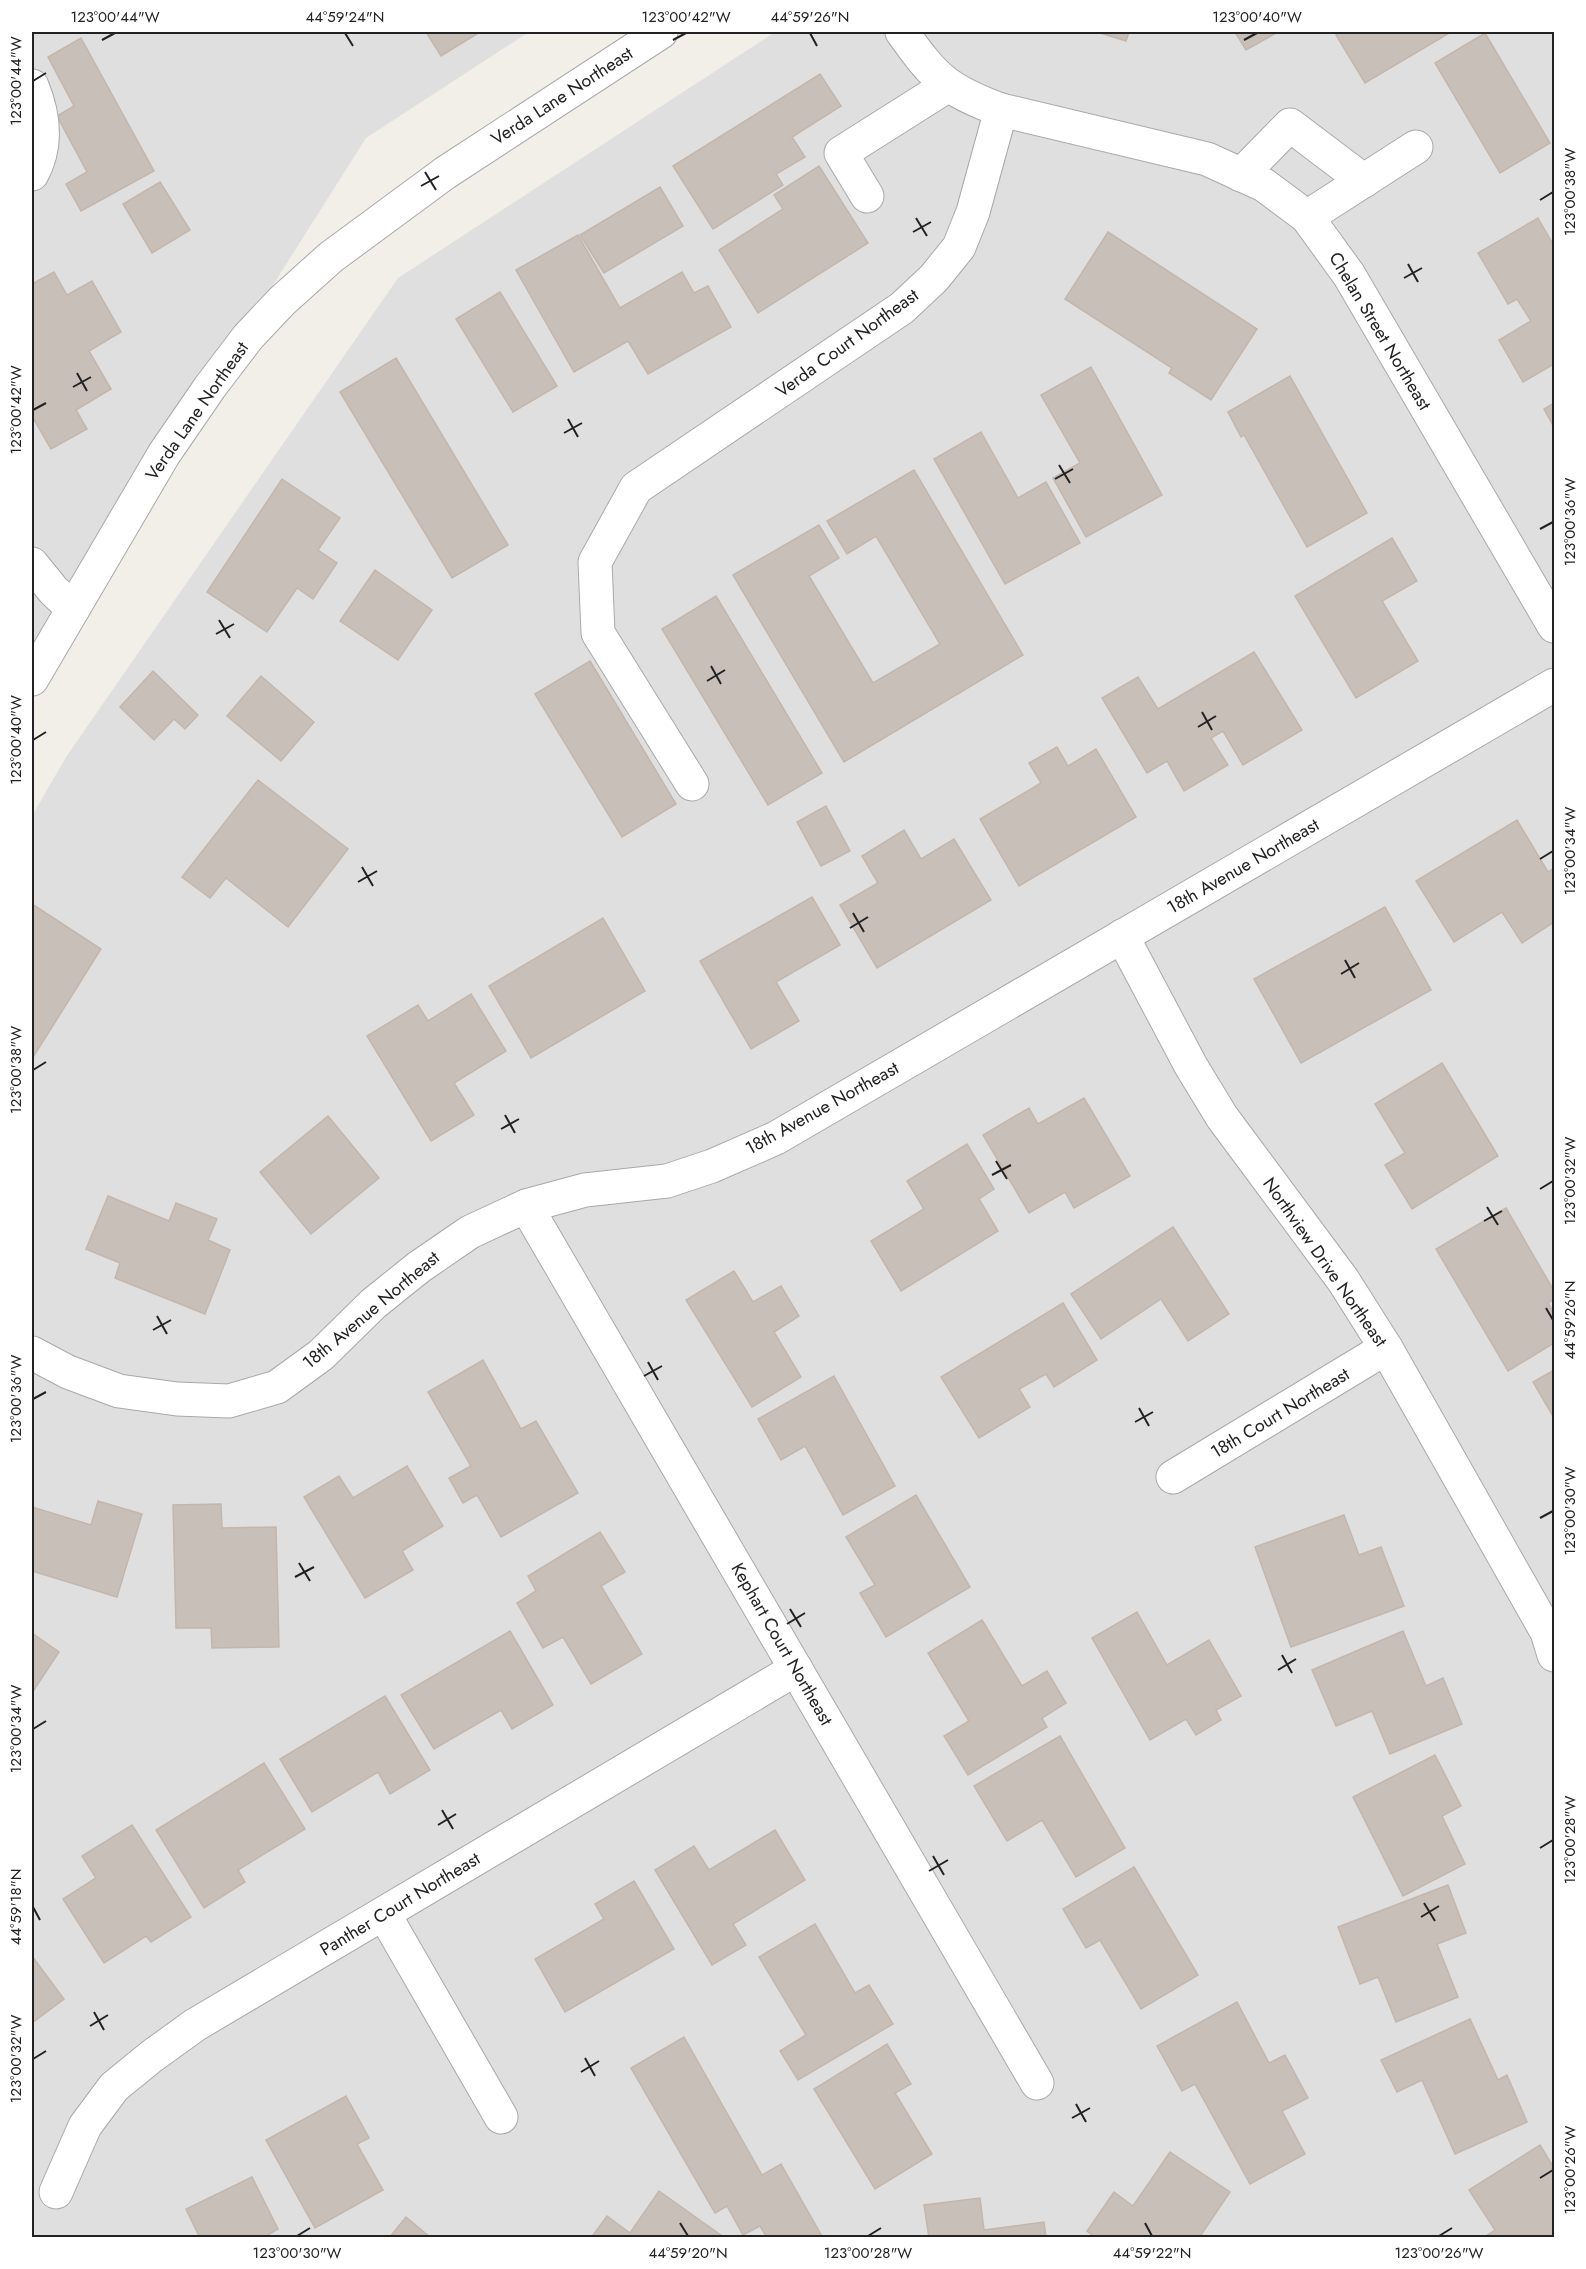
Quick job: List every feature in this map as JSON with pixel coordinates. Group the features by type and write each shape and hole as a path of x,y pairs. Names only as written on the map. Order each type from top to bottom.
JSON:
{"street":[{"name":"Verda Lane Northeast","path":"32,679 164,454 203,396 248,337 282,301 331,257 445,173 661,32"},
{"name":"Chelan Street Northeast","path":"902,32 927,67 946,86 969,99 1000,110 1207,159 1264,185 1307,217 1349,275 1554,626"},
{"path":"32,86 39,105 43,128 41,152 32,174"},
{"path":"867,196 841,153 946,86"},
{"name":"Verda Court Northeast","path":"692,784 598,633 595,562 636,488 902,308 934,278 959,247 973,212 1000,110"},
{"path":"1241,175 1290,125 1364,181"},
{"path":"1307,217 1416,147"},
{"path":"32,564 53,590 73,609"},
{"name":"18th Avenue Northeast","path":"32,1353 68,1372 108,1387 177,1399 229,1401 277,1387 321,1354 373,1304 419,1267 470,1232 526,1206 585,1190 667,1181 711,1166 776,1138 1554,685"},
{"name":"Northview Drive Northeast","path":"1122,936 1191,1066 1222,1117 1343,1280 1386,1348 1547,1632 1554,1655"},
{"name":"Kephart Court Northeast","path":"526,1206 1037,2083"},
{"name":"18th Court Northeast","path":"1173,1477 1386,1348"},
{"name":"Panther Court Northeast","path":"56,2192 85,2126 114,2087 195,2025 796,1669"},
{"path":"384,1914 501,2116"}],"shaded area":[{"path":"32,32 529,32 366,138 32,666"},
{"path":"775,32 1554,32 1554,2237 32,2238 32,816 66,757 398,278"}],"building":[{"path":"426,32 480,32 441,56"},
{"path":"1097,32 1129,32 1126,41"},
{"path":"1235,32 1278,32 1246,50"},
{"path":"1341,32 1451,32 1365,83 1336,35"},
{"path":"1485,33 1550,143 1500,173 1435,63"},
{"path":"81,38 154,171 81,211 66,184 87,172 57,116 74,106 48,57"},
{"path":"820,74 841,106 792,137 805,157 776,174 783,185 713,229 673,166"},
{"path":"819,166 868,243 758,313 719,250 783,209 774,195"},
{"path":"160,182 190,230 152,253 123,204"},
{"path":"660,187 683,226 604,273 580,235"},
{"path":"1538,218 1554,246 1554,364 1523,382 1499,340 1531,321 1517,299 1508,304 1478,253"},
{"path":"1108,232 1257,329 1211,400 1169,373 1172,368 1065,299"},
{"path":"578,235 620,308 682,272 694,293 708,286 731,327 648,374 628,341 574,372 516,270"},
{"path":"54,272 67,295 92,281 121,332 89,351 111,389 76,410 87,429 51,449 32,416 32,284"},
{"path":"500,292 557,386 513,412 456,319"},
{"path":"396,358 508,545 452,578 340,392"},
{"path":"1091,367 1162,495 1086,537 1053,478 1080,463 1041,395"},
{"path":"1290,376 1367,513 1307,547 1244,435 1241,437 1228,412"},
{"path":"1554,403 1554,427 1544,409"},
{"path":"981,432 1018,498 1046,482 1080,543 1005,584 934,459"},
{"path":"914,470 1023,655 844,762 733,575 819,525 839,558 809,576 873,683 940,644 876,536 847,554 827,521"},
{"path":"282,479 340,518 318,550 337,563 313,599 297,588 267,632 207,592"},
{"path":"1392,538 1417,581 1382,601 1418,661 1356,698 1295,596"},
{"path":"375,570 432,610 398,660 340,621"},
{"path":"716,596 822,773 768,805 662,629"},
{"path":"1254,652 1302,730 1243,765 1223,731 1211,738 1228,765 1184,791 1167,761 1147,773 1102,698 1138,677 1158,709"},
{"path":"590,661 676,804 622,837 535,694"},
{"path":"153,671 198,715 185,729 174,719 154,740 120,707"},
{"path":"261,676 314,722 281,761 227,716"},
{"path":"1057,747 1068,766 1096,749 1136,817 1019,886 980,819 1041,783 1029,763"},
{"path":"258,780 348,849 288,927 226,878 210,898 182,877"},
{"path":"826,806 850,851 821,866 797,822"},
{"path":"1517,820 1548,872 1554,868 1554,922 1522,943 1502,912 1454,942 1416,881"},
{"path":"904,830 921,859 954,839 991,900 877,968 840,905 878,883 862,856"},
{"path":"812,897 840,945 776,982 799,1021 751,1049 700,961"},
{"path":"32,904 101,949 32,1059"},
{"path":"1385,907 1431,990 1301,1063 1254,979"},
{"path":"603,918 645,991 531,1058 489,986"},
{"path":"471,994 506,1051 454,1083 474,1115 431,1141 367,1036 418,1005 428,1021"},
{"path":"1442,1063 1498,1156 1412,1209 1385,1165 1405,1153 1375,1104"},
{"path":"1084,1098 1130,1176 1074,1208 1065,1192 1029,1213 983,1135 1029,1108 1038,1124"},
{"path":"328,1116 379,1178 311,1234 260,1172"},
{"path":"967,1144 994,1189 979,1199 998,1231 901,1291 871,1241 924,1209 907,1181"},
{"path":"108,1196 169,1221 176,1203 217,1219 208,1240 230,1250 205,1314 115,1278 120,1263 86,1249"},
{"path":"1506,1208 1554,1291 1554,1299 1548,1303 1554,1313 1554,1343 1508,1371 1436,1249"},
{"path":"1173,1227 1229,1314 1188,1341 1161,1299 1101,1339 1071,1294"},
{"path":"734,1271 753,1302 781,1286 799,1316 774,1332 801,1377 752,1407 686,1300"},
{"path":"1063,1303 1097,1360 1054,1387 1046,1374 1019,1389 1030,1407 979,1438 941,1377"},
{"path":"483,1360 521,1429 536,1421 578,1493 501,1537 477,1495 463,1503 449,1478 471,1466 428,1392"},
{"path":"1554,1370 1554,1418 1533,1382"},
{"path":"834,1376 895,1486 843,1515 805,1446 781,1460 758,1419"},
{"path":"407,1466 443,1526 402,1551 413,1570 365,1598 304,1497 339,1476 353,1498"},
{"path":"916,1495 970,1587 886,1637 860,1593 875,1585 846,1537"},
{"path":"98,1501 142,1514 117,1597 32,1571 32,1507 91,1525"},
{"path":"221,1504 222,1528 276,1527 279,1647 212,1648 211,1628 176,1628 173,1505"},
{"path":"1344,1515 1359,1555 1381,1547 1404,1606 1291,1647 1255,1547"},
{"path":"600,1532 625,1572 601,1586 642,1654 591,1684 563,1637 543,1648 517,1603 536,1591 528,1576"},
{"path":"1137,1612 1167,1665 1209,1640 1241,1696 1216,1710 1221,1720 1196,1735 1186,1719 1150,1740 1092,1638"},
{"path":"982,1620 1022,1686 1047,1671 1066,1703 1042,1718 1047,1727 968,1775 944,1736 969,1721 928,1653"},
{"path":"510,1631 553,1705 512,1729 501,1710 434,1749 401,1695"},
{"path":"1403,1631 1426,1686 1443,1678 1462,1724 1390,1754 1372,1711 1336,1726 1312,1670"},
{"path":"32,1633 59,1652 32,1693"},
{"path":"385,1696 430,1770 390,1794 378,1772 312,1812 280,1759"},
{"path":"1060,1736 1125,1848 1076,1877 1042,1820 1007,1841 974,1786"},
{"path":"1435,1755 1461,1806 1442,1816 1465,1864 1403,1896 1353,1797"},
{"path":"264,1763 305,1829 238,1870 245,1882 204,1908 156,1830"},
{"path":"132,1825 191,1917 151,1942 146,1936 104,1963 63,1899 96,1878 82,1856"},
{"path":"775,1830 805,1880 733,1924 746,1945 712,1965 655,1870 694,1846 709,1870"},
{"path":"1134,1867 1198,1975 1141,2009 1100,1940 1086,1948 1063,1909"},
{"path":"634,1881 674,1949 565,2012 535,1959 604,1919 595,1904"},
{"path":"1448,1885 1466,1933 1437,1944 1458,1997 1396,2022 1378,1977 1360,1984 1338,1927"},
{"path":"815,1924 855,1993 869,1985 893,2024 798,2080 780,2051 806,2035 759,1957"},
{"path":"32,1956 64,1999 32,2023"},
{"path":"1237,2002 1269,2063 1285,2055 1308,2098 1282,2111 1305,2154 1250,2184 1195,2084 1182,2091 1157,2046"},
{"path":"1470,2019 1498,2080 1507,2075 1527,2122 1455,2154 1422,2080 1397,2092 1381,2060"},
{"path":"684,2037 762,2175 781,2164 823,2238 767,2238 760,2226 743,2235 727,2206 715,2213 631,2068"},
{"path":"887,2044 911,2084 895,2093 932,2154 875,2189 814,2089"},
{"path":"346,2096 369,2138 357,2144 383,2190 315,2228 266,2140"},
{"path":"1540,2145 1554,2168 1554,2238 1483,2238 1495,2230 1469,2190"},
{"path":"1170,2152 1230,2192 1199,2238 1096,2238 1087,2231 1114,2192 1133,2206"},
{"path":"252,2177 278,2229 263,2238 200,2238 186,2209"},
{"path":"659,2191 725,2238 591,2238 607,2216 630,2233"},
{"path":"980,2198 984,2230 1044,2222 1046,2238 929,2238 924,2205"},
{"path":"406,2217 431,2238 389,2238"}]}
